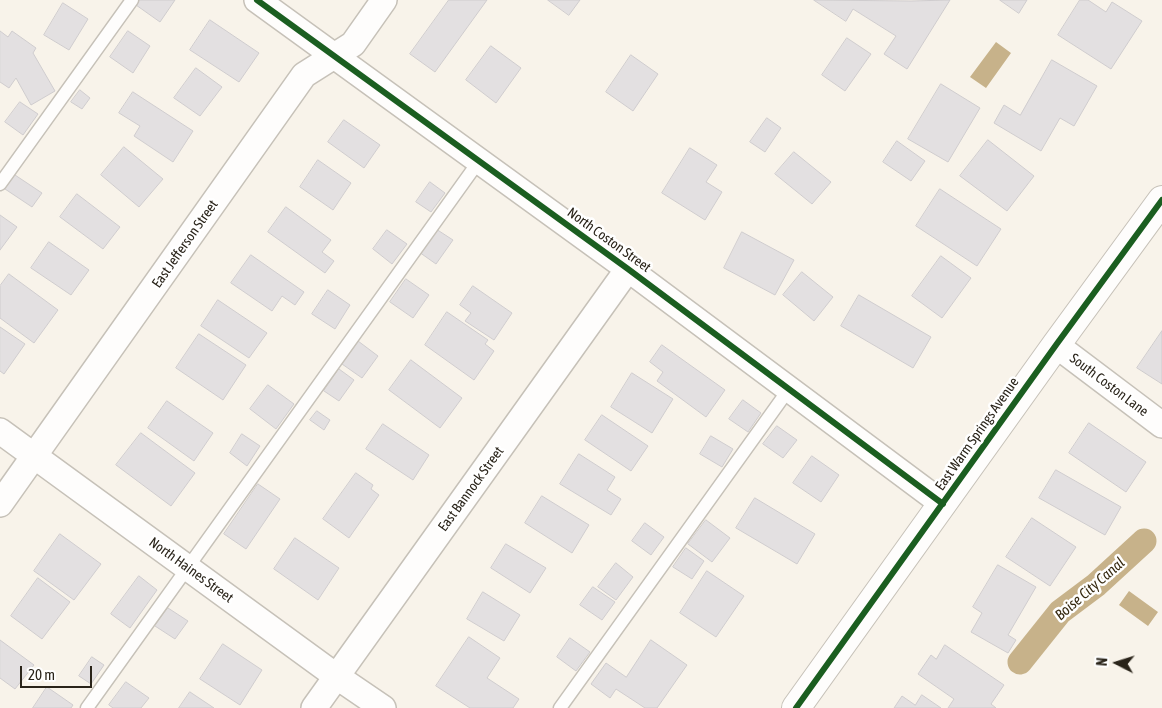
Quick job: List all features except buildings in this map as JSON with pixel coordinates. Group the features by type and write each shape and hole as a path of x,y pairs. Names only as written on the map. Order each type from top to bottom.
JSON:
{"street":[{"name":"North Coston Street","path":"257,0 628,270 942,504"},
{"name":"East Jefferson Street","path":"0,504 304,75 353,44 384,0"},
{"name":"East Warm Springs Avenue","path":"796,708 1162,200"},
{"name":"East Bannock Street","path":"314,708 628,270"},
{"name":"South Coston Lane","path":"1056,345 1162,425"},
{"name":"North Haines Street","path":"0,431 336,676 383,708"}],"lane":[{"path":"0,184 132,0"},
{"path":"87,708 479,162"},
{"path":"560,708 789,390"}],"shaded area":[{"path":"996,42 1011,53 986,88 970,77"},
{"path":"1129,591 1158,612 1148,626 1119,605"}],"waterway":[{"name":"Boise City Canal","path":"1020,662 1060,612 1096,585 1144,541"}],"cycle path":[{"path":"257,0 628,269 943,504"},
{"path":"796,708 1162,200"}]}
